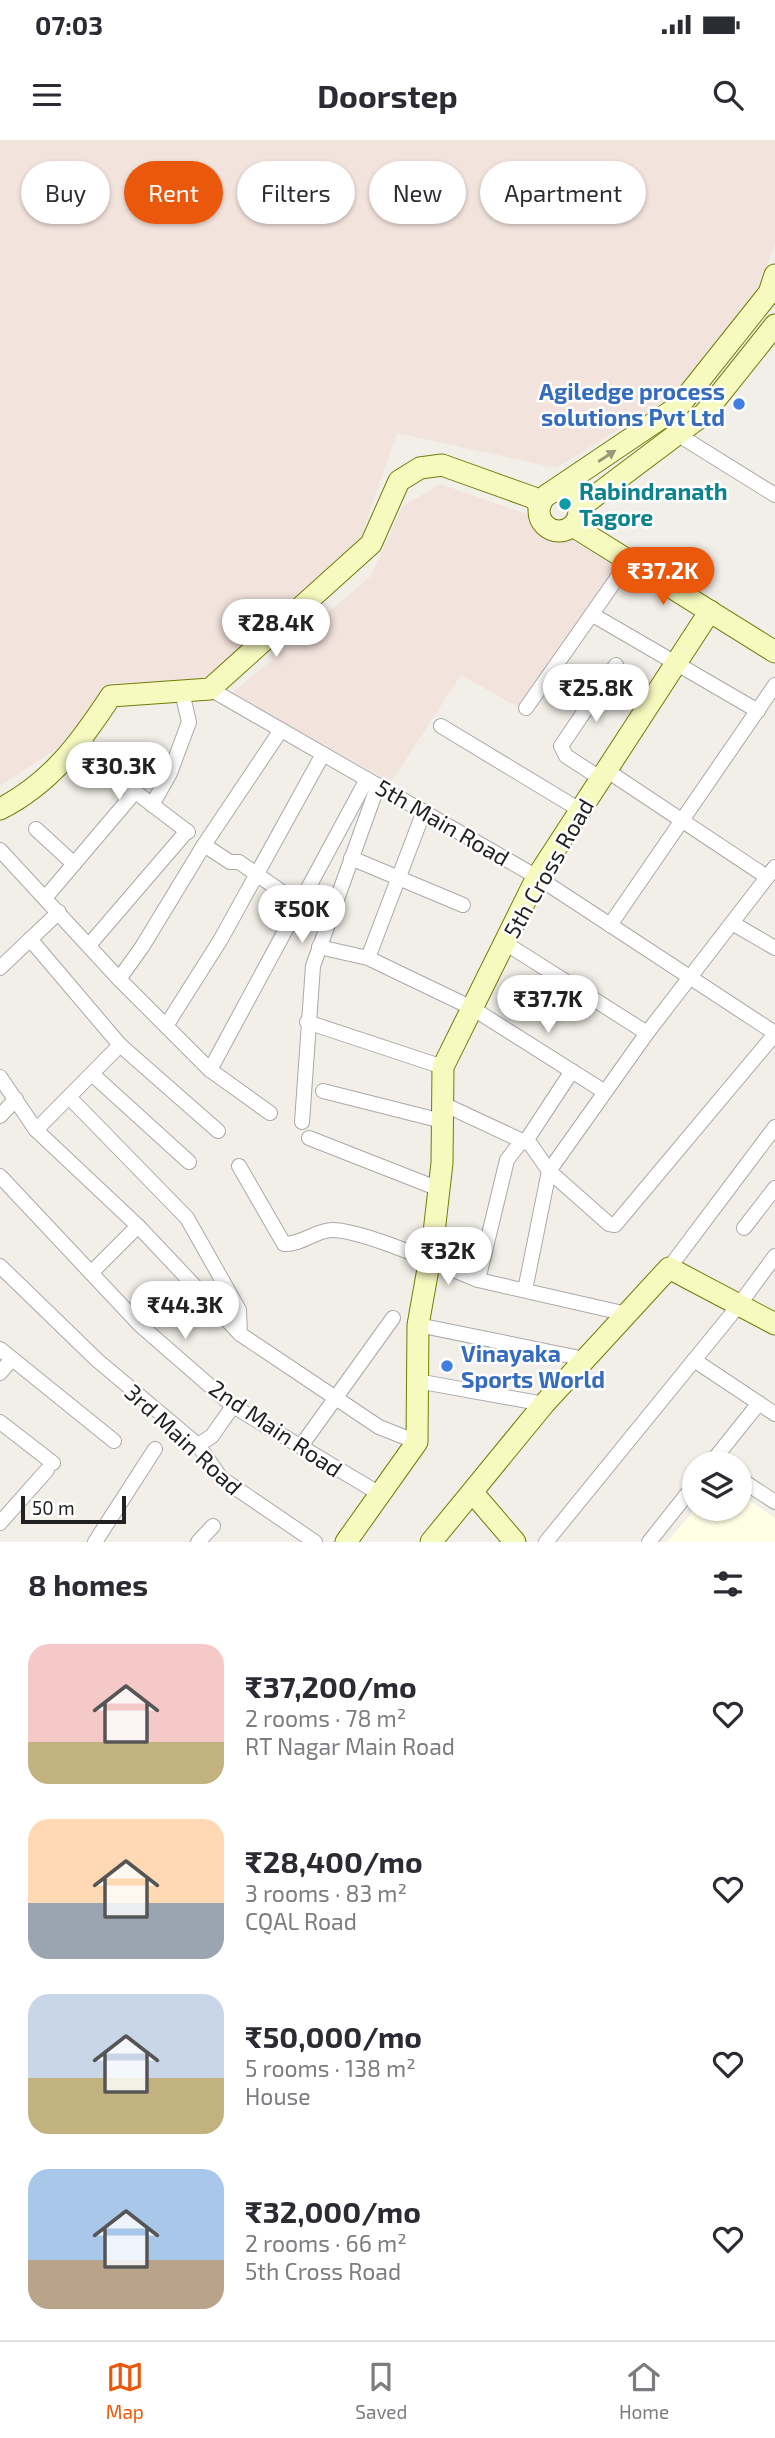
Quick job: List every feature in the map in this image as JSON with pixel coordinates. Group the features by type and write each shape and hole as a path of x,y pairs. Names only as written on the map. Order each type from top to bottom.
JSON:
{"street":[{"path":"775,275 769,293 678,406 545,500 541,519 549,529 562,531 704,414 775,325"},
{"path":"677,434 774,494"},
{"path":"0,809 31,793 54,773 115,694 210,689 371,544 399,481 419,468 442,465 545,500 561,491 571,494 576,517 629,561 775,652"},
{"path":"526,708 629,561"},
{"name":"5th Cross Road","path":"417,1442 418,1325 439,1189 443,1067 537,877 710,611"},
{"path":"593,615 758,711"},
{"path":"525,1290 549,1171 648,1033 771,872 603,774 566,756 561,746 616,665"},
{"path":"610,925 775,685"},
{"name":"5th Main Road","path":"210,689 537,877 775,1033"},
{"path":"152,805 170,773 189,722 182,692"},
{"path":"441,726 580,810"},
{"path":"119,979 281,730"},
{"path":"82,740 135,792 187,832 90,944"},
{"path":"166,1026 221,939 324,754"},
{"path":"302,1122 313,966 352,858 372,782"},
{"path":"210,1070 298,903 372,782"},
{"path":"45,898 135,792"},
{"path":"368,958 424,811"},
{"path":"36,829 74,864"},
{"path":"204,845 230,862 239,862 298,903 330,918"},
{"path":"0,850 90,944 119,979 210,1070 270,1113"},
{"path":"352,858 463,905"},
{"path":"0,968 59,912"},
{"path":"733,923 775,948"},
{"path":"30,939 120,1045 218,1131"},
{"path":"505,943 648,1033"},
{"path":"319,947 368,958 472,1008 605,1092"},
{"path":"307,1022 443,1067"},
{"path":"323,1091 442,1112 526,1141 549,1171 609,1224 615,1225 775,1033"},
{"path":"36,1130 120,1045"},
{"path":"478,1280 507,1160 520,1143 526,1141 572,1071"},
{"path":"92,1074 189,1162"},
{"path":"0,1077 36,1130 138,1226 240,1334 379,1427 417,1442 346,1542"},
{"path":"69,1097 187,1218 239,1310 240,1334"},
{"path":"0,1116 16,1099"},
{"path":"431,1542 544,1404 669,1268 775,1127"},
{"path":"309,1138 439,1189"},
{"path":"239,1166 284,1244 292,1244 330,1230 363,1237 478,1280 627,1314"},
{"name":"2nd Main Road","path":"0,1176 140,1325 233,1406 380,1494"},
{"path":"744,1228 775,1188"},
{"path":"91,1273 138,1226"},
{"path":"546,1542 740,1305 775,1256"},
{"name":"3rd Main Road","path":"0,1266 97,1360 198,1445 221,1478 315,1542"},
{"path":"669,1268 775,1324"},
{"path":"301,1446 393,1318"},
{"path":"418,1325 585,1359"},
{"path":"0,1349 114,1441"},
{"path":"0,1373 12,1359"},
{"path":"694,1360 775,1414"},
{"path":"417,1381 544,1404"},
{"path":"722,1451 759,1403"},
{"path":"198,1445 212,1436 233,1406"},
{"path":"0,1422 50,1467 0,1523"},
{"path":"95,1542 155,1449"},
{"path":"752,1487 775,1502"},
{"path":"473,1493 515,1542"},
{"path":"649,1542 682,1500"},
{"path":"198,1542 214,1526"}],"shaded area":[{"path":"0,140 775,140 775,243 757,293 675,395 556,468 397,433 358,546 203,681 109,683 61,746 0,786"},
{"path":"440,484 535,517 617,568 518,707 461,675 391,782 232,693 371,576 402,507"},
{"path":"752,1502 775,1518 775,1542 667,1542 685,1521 752,1521"}],"place":[{"name":"Agiledge process solutions Pvt Ltd","path":"739,404"},
{"name":"Rabindranath Tagore","path":"565,504"},
{"name":"Vinayaka Sports World","path":"447,1366"}]}
